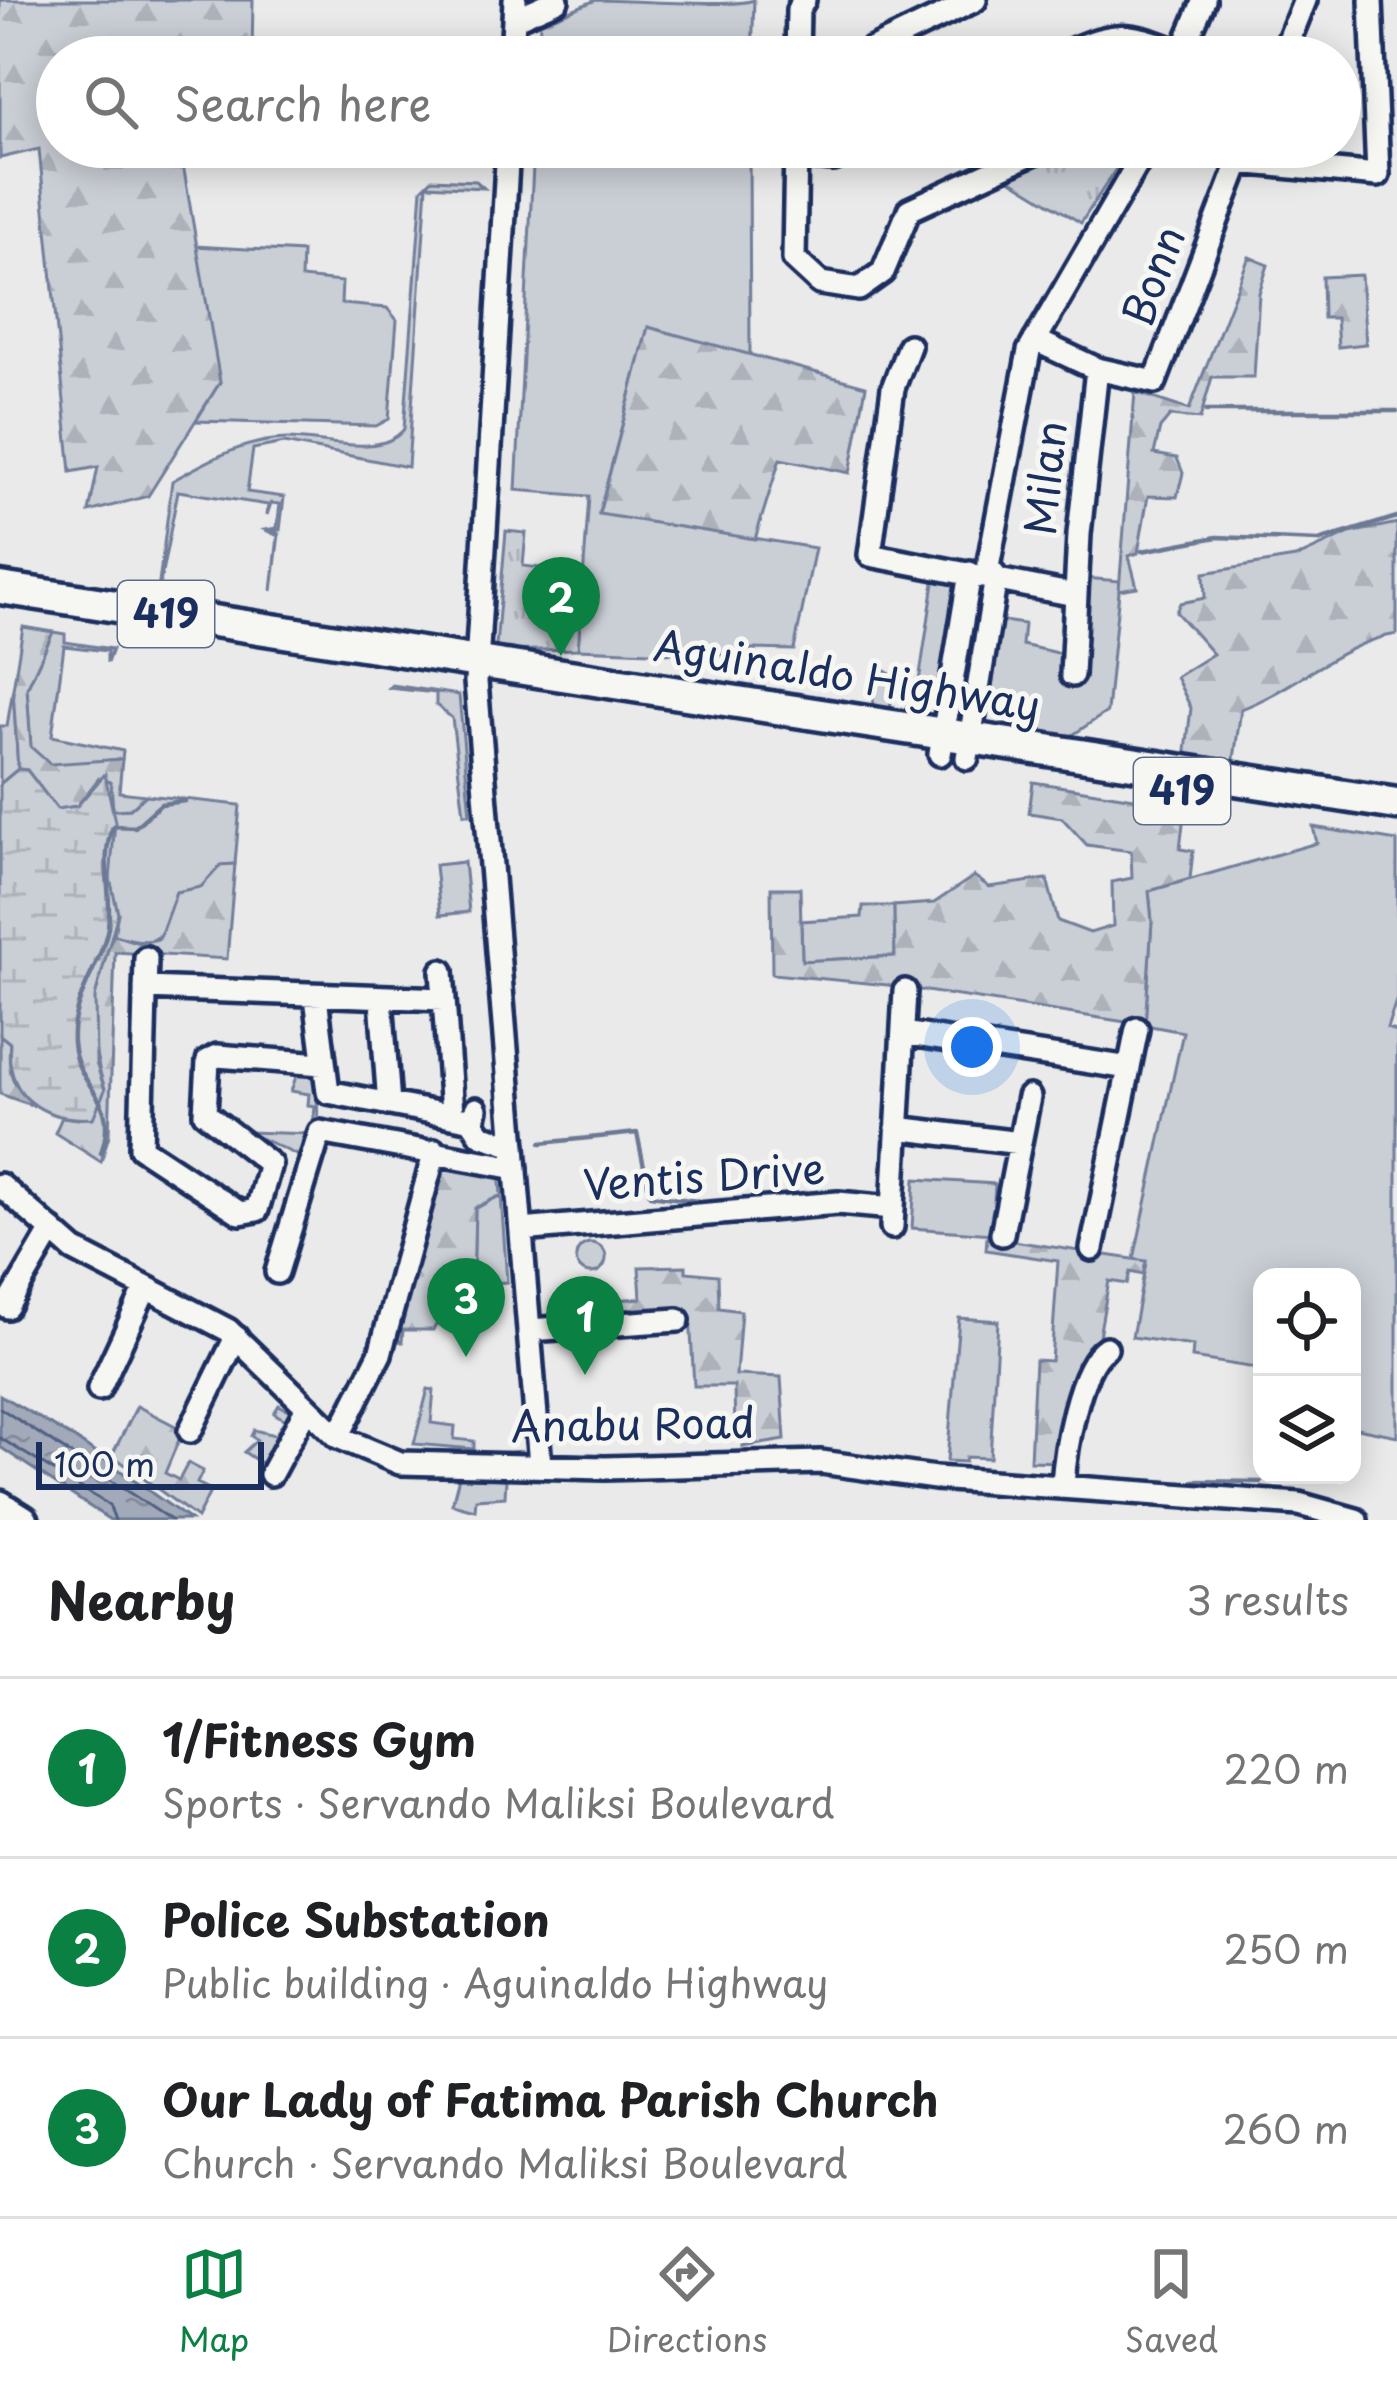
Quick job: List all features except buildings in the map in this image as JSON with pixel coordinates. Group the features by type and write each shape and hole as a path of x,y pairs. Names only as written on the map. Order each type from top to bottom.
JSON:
{"highway":[{"name":"Aguinaldo Highway","path":"0,588 1397,824"},
{"name":"Aguinaldo Highway","path":"0,609 477,672"},
{"name":"Aguinaldo Highway","path":"955,746 1397,804"}],"main road":[{"path":"0,1505 24,1520"}],"street":[{"path":"515,9 557,0"},
{"path":"797,36 798,10 804,0"},
{"path":"900,36 976,0"},
{"path":"1188,36 1204,0"},
{"path":"1290,36 1305,0"},
{"path":"1333,168 1378,175 1371,0"},
{"path":"507,168 477,672 540,1466"},
{"path":"796,168 794,259 820,283 859,289 883,272 909,210 1000,168"},
{"path":"955,746 1025,365 1136,168"},
{"name":"Bonn","path":"1035,340 1097,369 1155,382 1237,168"},
{"name":"Milan","path":"909,346 893,388 868,552 875,558 985,572 1075,595"},
{"name":"Milan","path":"1072,675 1097,369"},
{"path":"146,958 141,1148 241,1213 257,1210 270,1164 206,1113 208,1061 218,1055 322,1064"},
{"path":"442,970 467,1114 481,1135 515,1157"},
{"path":"145,988 444,999"},
{"path":"905,991 897,1129 1020,1143"},
{"path":"316,997 322,1064 332,1094 467,1114 509,1090"},
{"path":"381,999 389,1104"},
{"path":"1092,1249 1137,1029"},
{"path":"903,1033 1129,1068"},
{"path":"1002,1234 1029,1097"},
{"name":"Ventis Drive","path":"521,1230 838,1204 892,1217 897,1129"},
{"path":"277,1272 320,1132 515,1157"},
{"path":"338,1437 380,1354 435,1150"},
{"name":"Anabu Road","path":"0,1186 74,1250 236,1337 305,1411 338,1437 400,1463 821,1462 935,1478 1307,1504 1356,1520"},
{"path":"8,1307 52,1230"},
{"path":"99,1389 145,1290"},
{"path":"529,1330 678,1320"},
{"path":"190,1431 236,1337"},
{"path":"1064,1485 1066,1447 1089,1368 1106,1348"},
{"path":"272,1474 305,1411"}],"green space":[{"path":"0,0 253,0 252,36 36,36 36,150 0,158"},
{"path":"596,0 704,4 754,0 753,36 539,36 540,23"},
{"path":"41,168 184,168 220,382 148,496 89,512 98,467 71,472"},
{"path":"533,168 749,168 750,356 648,327 599,513 815,548 794,650 750,649 749,656 578,649 589,496 516,490"},
{"path":"1032,168 1116,168 1081,223 1010,179"},
{"path":"432,179 476,181 484,188 427,185 408,467 284,443 253,449 247,492 284,497 280,530 272,530 279,534 272,591 278,536 265,530 277,528 280,504 271,503 267,515 268,505 178,491 157,599 172,481 256,443 286,439 365,445 394,438 404,429 422,189"},
{"path":"194,246 302,252 301,278 342,282 341,304 387,308 397,320 389,419 376,426 196,421 220,382"},
{"path":"1249,257 1268,265 1259,293 1254,377 1212,377 1200,419 1170,416 1160,428 1154,454 1177,458 1183,473 1177,497 1148,496 1138,553 1129,556 1137,587 1119,590 1135,392 1189,410"},
{"path":"1361,275 1366,344 1338,347 1336,318 1323,318 1322,277"},
{"path":"648,327 866,386 850,473 780,459 755,539 599,514"},
{"path":"1397,523 1397,634 1337,656 1241,709 1233,766 1185,759 1191,708 1176,677 1213,654 1176,612 1180,603 1205,598 1204,573 1295,558 1350,533"},
{"path":"506,531 526,533 523,566 584,573 578,649 499,651"},
{"path":"935,576 959,581 942,691 934,701 915,707 914,715 907,714 907,690 918,688"},
{"path":"1085,578 1120,581 1107,712 1068,738 1008,730 985,698 996,620 1024,624 1022,645 1066,655"},
{"path":"23,627 53,632 27,688 31,747 50,764 122,759 119,792 146,795 130,809 113,810 111,782 99,778 77,806 57,810 27,770 18,769 13,689"},
{"path":"53,632 65,634 65,642 112,649 107,663 107,651 64,646 52,736 123,751 122,759 50,765 31,748 27,688"},
{"path":"878,667 894,676 890,710 872,707"},
{"path":"389,688 459,695 470,814 464,814 452,718 436,705 436,693"},
{"path":"13,689 18,769 0,784 0,726 7,726"},
{"path":"18,769 27,770 57,809 77,806 105,774 115,822 110,879 118,913 95,997 96,1063 105,1090 93,1118 58,1115 30,1102 14,1077 10,1043 0,1035 0,784"},
{"path":"1033,782 1185,806 1180,849 1193,851 1190,879 1149,891 1152,921 1145,1025 888,985 772,974 771,888 800,888 802,961 895,956 894,906 934,903 974,876 989,887 1047,879 1058,921 1090,933 1113,926 1112,882 1132,878 1131,851 1087,845 1062,818 1029,813"},
{"path":"146,795 240,805 235,864 221,865 201,887 176,892 159,936 144,941 114,935 118,913 110,879 113,810 130,809"},
{"path":"1313,827 1397,841 1397,998 1387,1028 1397,1032 1397,1436 1361,1429 1361,1268 1253,1268 1253,1368 1192,1358 1193,1346 1132,1337 1146,1262 1134,1259 1183,1032 1145,1025 1152,921 1149,891 1317,843"},
{"path":"464,862 469,912 440,915 435,865"},
{"path":"235,864 227,959 115,952 109,1135 101,1162 55,1133 62,1117 78,1119 105,1089 93,1011 105,952 114,935 139,943 159,939 176,892 201,887 221,865"},
{"path":"863,906 894,906 895,956 802,961 801,921 862,917"},
{"path":"0,1035 10,1043 13,1078 34,1106 0,1094"},
{"path":"299,1068 316,1074 318,1119 307,1160 248,1132 312,1134 315,1106 308,1105 309,1094 291,1091"},
{"path":"439,1148 498,1158 501,1195 475,1208 473,1284 451,1301 433,1330 403,1330 402,1342 387,1337"},
{"path":"915,1179 995,1184 992,1234 912,1228"},
{"path":"501,1195 507,1282 473,1284 475,1209"},
{"path":"987,1237 1146,1261 1143,1275 1130,1272 1127,1284 1109,1281 1098,1342 1060,1462 1030,1461 1035,1360 1051,1361 1058,1261 986,1250"},
{"path":"591,1243 606,1258 591,1273 576,1258"},
{"path":"686,1266 686,1272 718,1275 719,1308 741,1311 736,1375 781,1377 785,1440 743,1447 742,1435 735,1435 734,1386 694,1386 690,1315 605,1320 604,1301 641,1298 639,1267"},
{"path":"959,1318 998,1321 990,1458 966,1457 965,1462 947,1461"},
{"path":"428,1389 434,1390 431,1423 455,1426 454,1439 474,1441 474,1449 414,1444"},
{"path":"279,1405 299,1416 270,1469 244,1452 257,1440 251,1436 254,1430 275,1435 285,1420 274,1413"},
{"path":"137,1406 183,1430 165,1473 179,1480 188,1463 203,1471 197,1483 211,1490 197,1518 112,1455"},
{"path":"459,1477 506,1479 505,1497 476,1499 475,1510 452,1504"}],"water":[{"path":"0,1395 77,1440 190,1520 110,1520 0,1447"}],"waterway":[{"path":"1206,411 1397,411"},
{"path":"1142,551 1217,537 1319,541 1397,517"},
{"path":"101,1153 105,1118 76,1058 73,1026 108,927 109,839 113,826 135,827 161,804 185,801"},
{"path":"541,1143 637,1133 650,1195 698,1201"},
{"path":"511,1453 521,1452"},
{"path":"1194,1481 1253,1482"}],"place":[{"name":"Police Substation","path":"561,656"},
{"name":"Our Lady of Fatima Parish Church","path":"466,1357"},
{"name":"1/Fitness Gym","path":"585,1375"}]}
